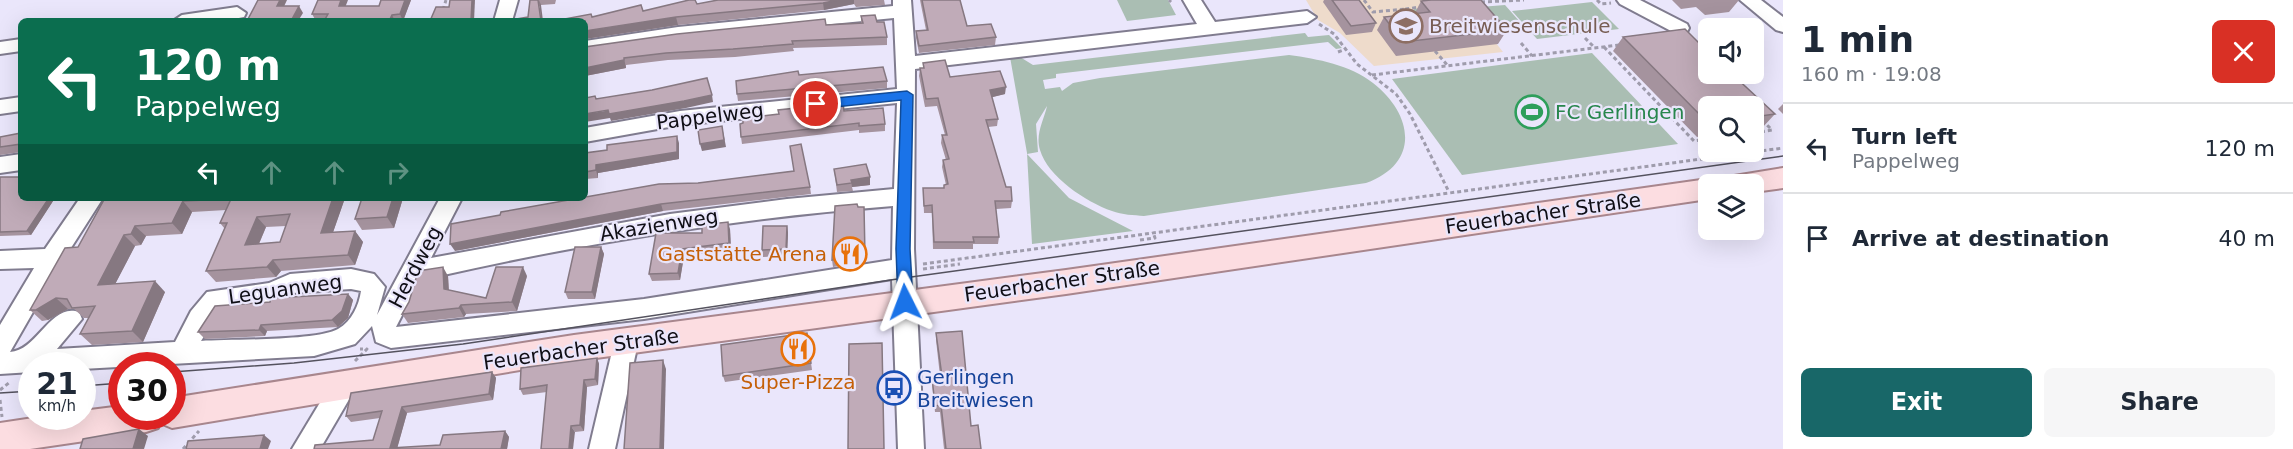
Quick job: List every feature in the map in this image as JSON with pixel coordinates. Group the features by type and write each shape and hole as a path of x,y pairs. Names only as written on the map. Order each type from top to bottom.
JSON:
{"main road":[{"path":"1764,181 1783,178"},
{"name":"Feuerbacher Straße","path":"186,410 574,348 626,343 905,302 1066,282 1698,190"},
{"path":"0,438 108,422"}],"street":[{"path":"504,18 509,0"},
{"path":"1192,0 1209,28"},
{"path":"1626,0 1680,28"},
{"path":"1749,0 1783,26"},
{"path":"588,47 678,33 902,6 907,95 903,267 911,449"},
{"path":"199,18 238,11"},
{"path":"906,64 1307,17"},
{"path":"0,48 18,45"},
{"name":"Pappelweg","path":"588,134 680,118 907,95"},
{"path":"0,107 18,104"},
{"path":"0,165 18,162"},
{"name":"Akazienweg","path":"416,267 439,267 586,236 705,218 843,201 904,197"},
{"path":"0,347 8,323 90,201"},
{"name":"Herdweg","path":"384,332 449,201"},
{"path":"0,260 52,258"},
{"name":"Feuerbacher Straße","path":"384,332 391,338 644,309 855,277 903,267"},
{"name":"Leguanweg","path":"351,279 366,281 372,287 373,297 363,318 348,336 339,340 322,344 182,354 200,318 215,299 271,292 290,284 351,279"},
{"path":"11,362 46,344 70,319"},
{"path":"602,449 626,343"},
{"name":"Leguanweg","path":"11,362 108,357"},
{"path":"305,449 345,384"}],"path":[{"path":"443,10 446,0"},
{"path":"1364,0 1373,12 1426,6"},
{"path":"1476,2 1524,0"},
{"path":"1406,9 1412,17"},
{"path":"1307,17 1334,34 1357,64 1396,94 1410,114 1438,175 1449,192"},
{"path":"1585,38 1595,48"},
{"path":"1521,43 1532,56"},
{"path":"1372,75 1626,44"},
{"path":"1604,47 1694,141 1698,140"},
{"path":"1338,52 1346,49"},
{"path":"1435,51 1448,66"},
{"path":"1764,122 1772,130 1764,131"},
{"path":"903,267 1783,148"},
{"path":"1140,240 1155,238 1153,232"},
{"path":"903,267 923,269 960,264"}],"shaded area":[{"name":"Breitwiesenschule","path":"1306,0 1462,0 1503,52 1374,66 1340,33 1318,20"}],"green space":[{"path":"1117,0 1168,0 1176,15 1127,21"},
{"path":"1592,2 1619,29 1537,39 1512,11"},
{"path":"1476,4 1480,7 1505,5 1527,30 1491,33 1414,15 1413,12 1414,9"},
{"path":"1305,33 1308,37 1329,35 1342,48 1336,49 1328,42 1056,74 1056,78 1043,80 1045,89 1060,87 1062,91 1073,83 1100,78 1289,55 1344,67 1373,83 1397,109 1403,123 1405,137 1403,151 1396,163 1384,174 1366,183 1144,216 1120,213 1102,207 1080,195 1051,170 1044,160 1039,144 1039,133 1047,106 1036,124 1038,152 1027,154 1010,57 1020,57 1033,65"},
{"name":"FC Gerlingen","path":"1592,53 1678,144 1462,175 1392,79"},
{"path":"1027,154 1069,198 1133,231 1032,244"}],"building":[{"path":"258,0 280,0 277,6 299,6 293,18 249,18"},
{"path":"318,0 341,0 339,6 379,6 381,0 405,0 400,14 392,15 390,18 326,18 328,14 312,14"},
{"path":"450,0 472,0 471,18 431,18 436,7 449,7"},
{"path":"530,0 538,0 541,18 522,18 528,17"},
{"path":"689,0 695,0 697,4 718,0 838,0 676,17 588,31 588,18 570,18 591,14 592,17 641,5 643,11"},
{"path":"922,0 960,0 967,26 991,24 996,37 919,46 916,31 928,30"},
{"path":"1332,0 1359,0 1376,23 1351,26"},
{"path":"1481,0 1507,30 1403,42 1384,17 1430,12 1421,1"},
{"path":"875,15 877,22 884,22 887,37 792,41 793,44 666,53 624,58 624,60 588,67 588,47 677,34 825,19 826,25 863,23 861,16"},
{"path":"1685,29 1698,42 1698,84 1743,84 1756,96 1698,96 1698,113 1623,37"},
{"path":"945,60 950,77 1000,71 1006,87 990,90 998,119 986,120 1006,187 1011,187 1012,201 995,201 999,237 973,237 974,242 934,242 932,205 924,206 923,188 944,188 944,185 948,184 943,160 949,159 942,135 947,135 938,98 926,99 920,68 924,68 923,63"},
{"path":"883,67 887,81 737,94 736,81 798,71 799,75"},
{"path":"707,78 712,95 609,114 608,110 588,113 588,97 595,96 596,99"},
{"path":"843,103 844,111 883,108 885,124 859,126 859,123 741,137 740,124 743,123 743,118 779,114 778,110"},
{"path":"1764,104 1775,114 1764,116"},
{"path":"722,126 724,140 700,144 698,130"},
{"path":"18,134 18,144 0,147 0,137"},
{"path":"677,136 677,152 596,165 596,170 588,171 588,153 607,150 607,145"},
{"path":"801,144 810,187 661,204 450,244 451,224 500,215 501,212 563,201 588,201 588,197 659,184 698,183 794,171 790,146"},
{"path":"866,164 870,177 837,185 834,169"},
{"path":"0,177 18,177 18,201 47,201 27,231 0,232"},
{"path":"103,201 183,201 172,223 135,226 131,234 124,235 98,285 155,281 132,331 80,334 95,306 72,308 67,299 56,298 36,310 30,310 65,248 78,247"},
{"path":"230,201 332,201 321,233 355,231 348,255 273,260 267,267 206,271 227,223 220,223","holes":["290,214 280,242 245,245 257,217"]},
{"path":"361,201 392,201 387,217 355,219"},
{"path":"857,204 858,207 864,207 865,255 832,260 835,206"},
{"path":"728,222 729,243 682,249 678,273 649,274 656,233 702,233 702,225"},
{"path":"763,226 787,226 786,249 762,250"},
{"path":"575,247 601,247 592,292 565,292"},
{"path":"443,267 444,289 486,298 496,267 523,267 512,302 461,305 459,308 402,314 409,302 418,271"},
{"path":"348,294 342,311 332,320 261,325 259,330 198,332 215,306 270,302 271,298"},
{"path":"962,331 971,426 978,425 981,449 946,449 941,405 935,406 932,377 942,376 936,333"},
{"path":"807,333 811,363 723,376 721,345"},
{"path":"882,343 884,449 848,449 849,344"},
{"path":"597,358 595,379 584,380 580,425 571,426 569,449 541,449 547,385 520,389 521,368"},
{"path":"663,360 660,449 624,449 630,363"},
{"path":"492,372 489,394 402,407 390,448 440,445 443,435 505,431 501,449 314,449 315,445 373,440 382,411 346,416 351,393"},
{"path":"139,430 133,449 80,449 83,439"},
{"path":"264,435 260,449 186,449 188,441"}],"tram line":[{"path":"186,371 294,363 463,344 904,278 1783,156"},
{"path":"96,385 108,384"},
{"path":"0,393 18,392"}],"place":[{"name":"Breitwiesenschule","path":"1406,26"},
{"name":"FC Gerlingen","path":"1532,112"},
{"name":"Gaststätte Arena","path":"850,254"},
{"name":"Super-Pizza","path":"798,349"},
{"name":"Gerlingen Breitwiesen","path":"894,388"}],"route":[{"path":"816,104 907,95 903,249 905,302"}]}
